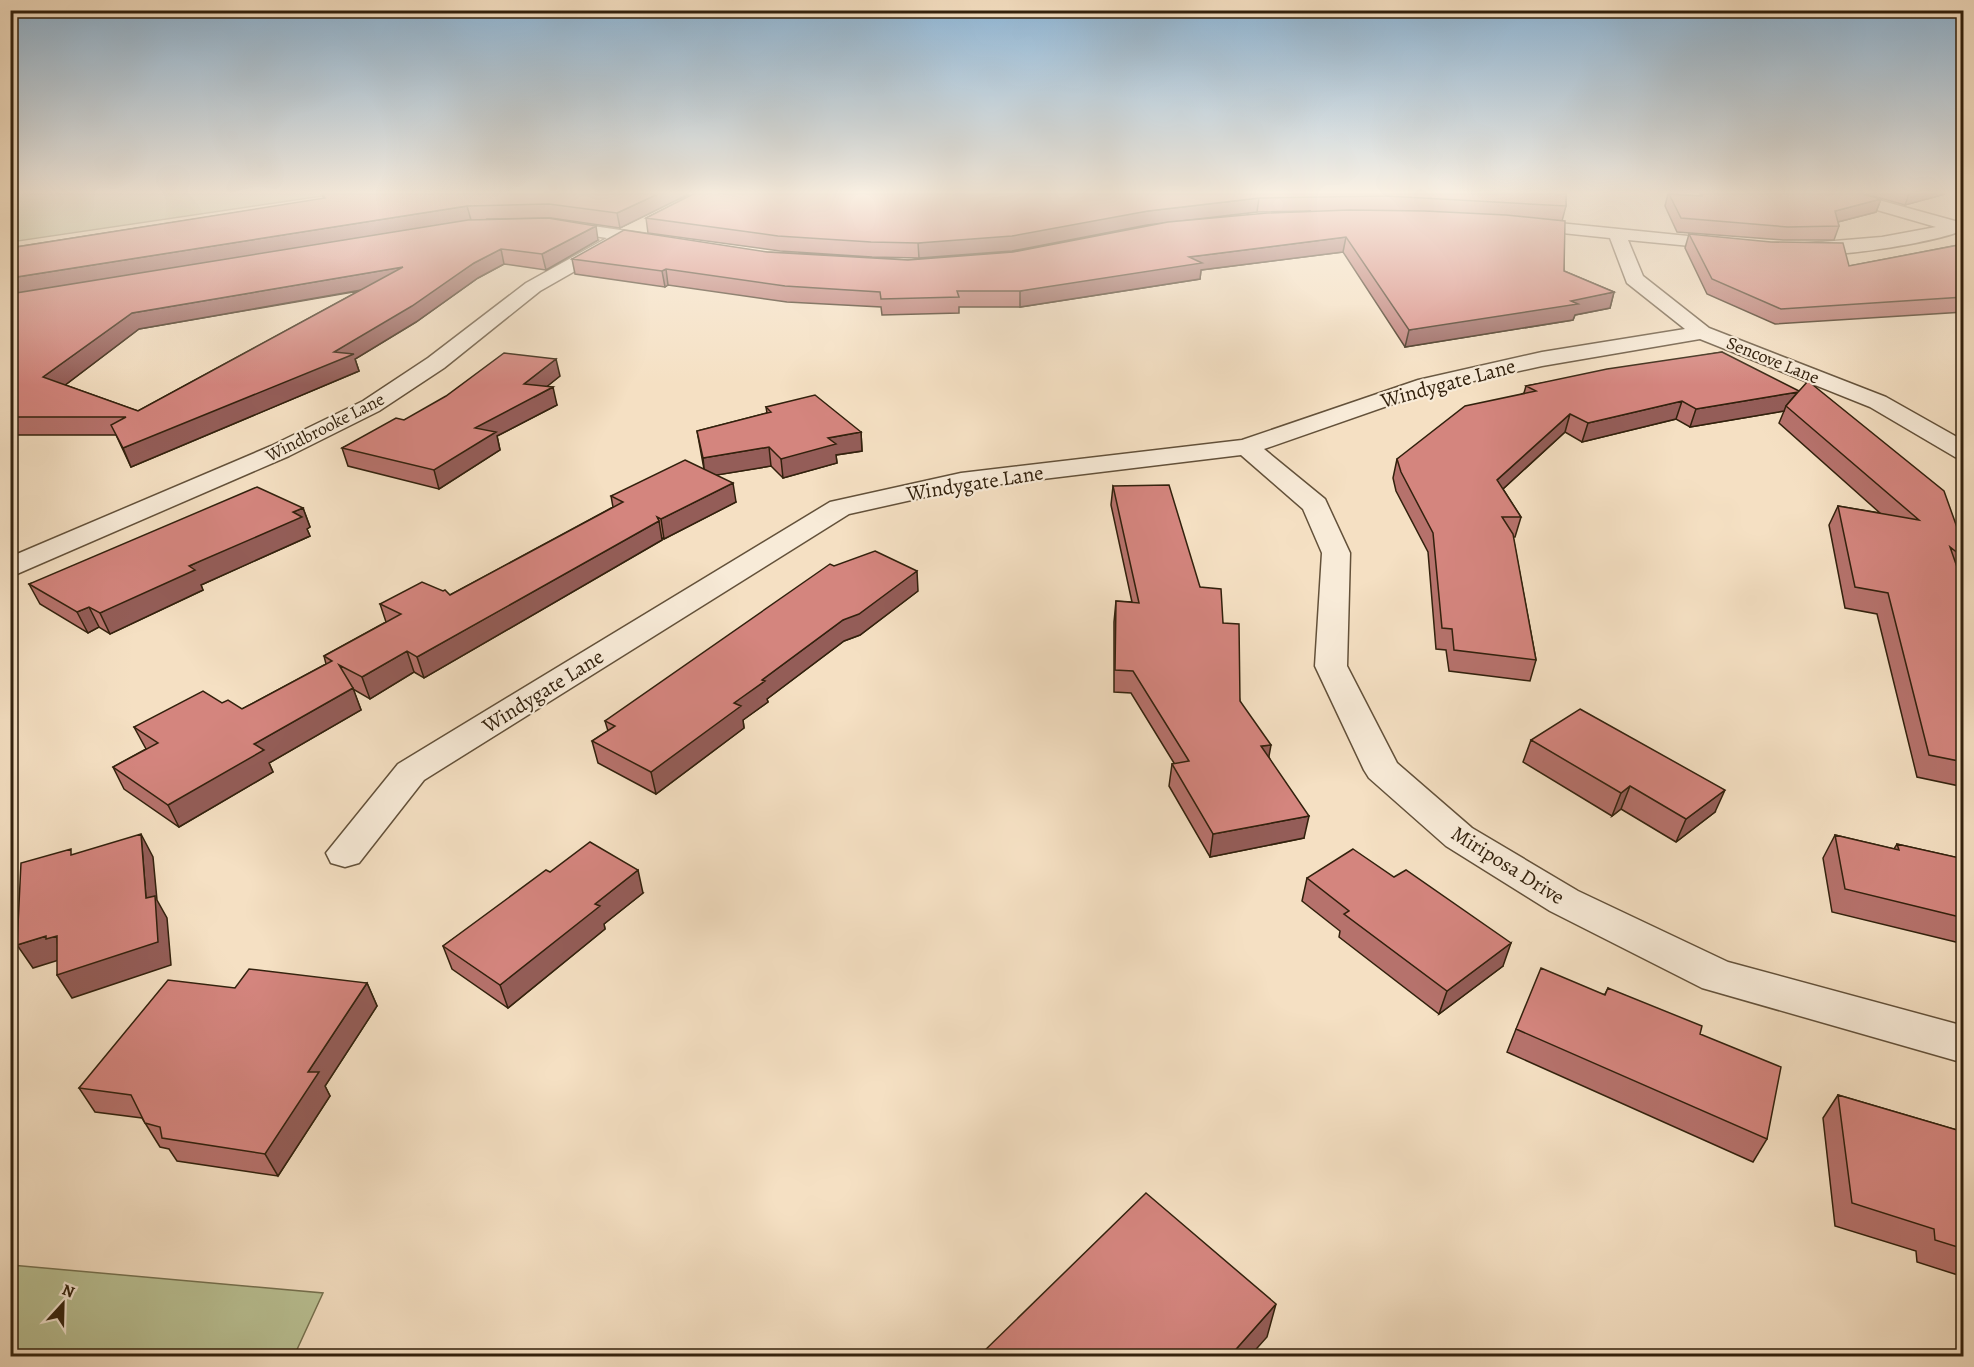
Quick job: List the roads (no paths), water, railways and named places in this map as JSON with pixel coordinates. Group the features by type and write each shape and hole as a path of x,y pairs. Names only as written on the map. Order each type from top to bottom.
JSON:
{"street":[{"name":"Windbrooke Lane","path":"10,568 280,451 371,406 436,363 533,287 585,258"},
{"name":"Sencove Lane","path":"1626,258 1634,279 1702,332 1878,402 1964,452"},
{"name":"Windygate Lane","path":"345,853 411,772 840,508 961,481 1246,447 1426,385 1542,359 1702,332"},
{"name":"Miriposa Drive","path":"1246,447 1315,505 1336,553 1331,666 1382,770 1459,837 1564,901 1717,976 1964,1045"}]}
